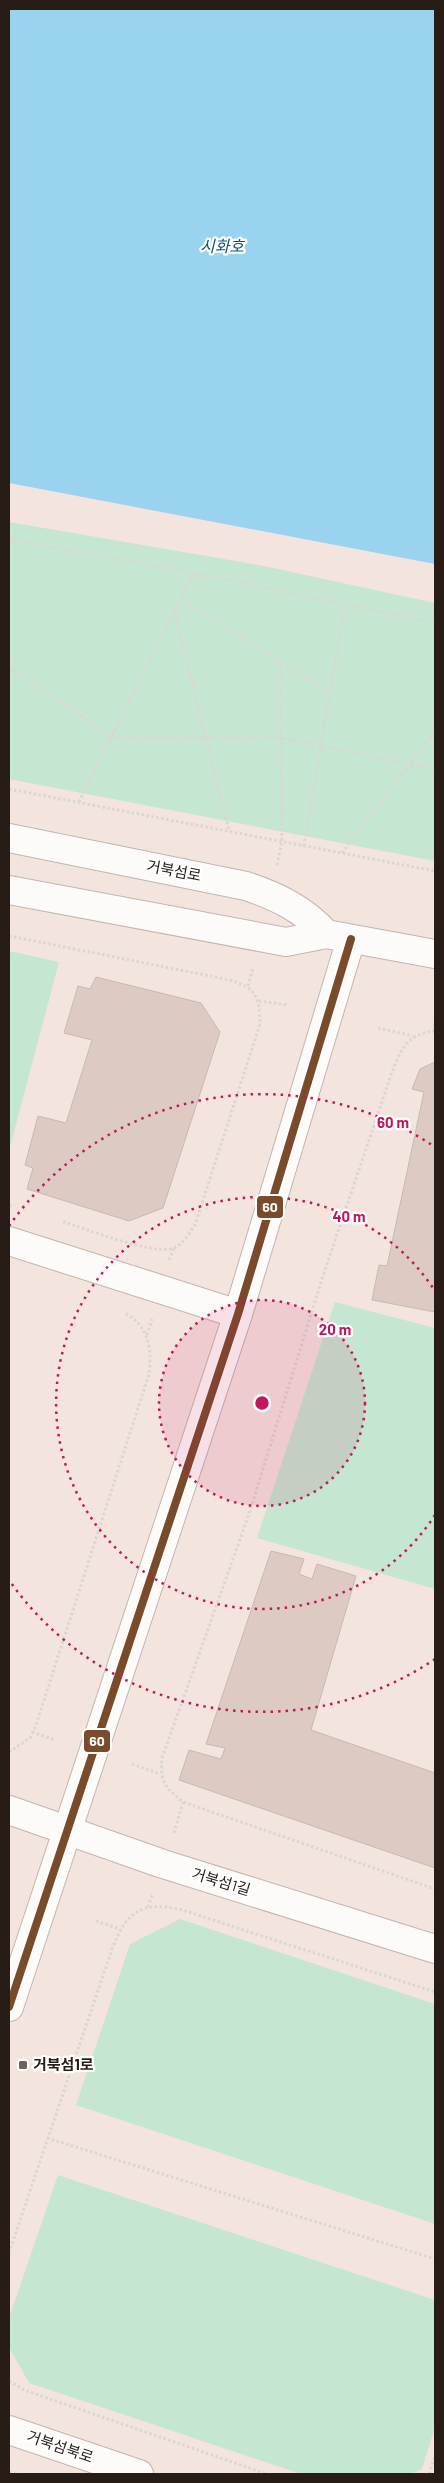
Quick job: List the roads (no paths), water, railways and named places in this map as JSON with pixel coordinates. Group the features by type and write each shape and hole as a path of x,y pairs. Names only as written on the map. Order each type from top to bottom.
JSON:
{"street":[{"name":"거북섬로","path":"9,838 246,886 271,894 295,907 339,936"},
{"path":"9,890 286,942 339,936 435,954"},
{"path":"9,2007 238,1314 339,936"},
{"path":"9,1241 238,1314"},
{"name":"거북섬1길","path":"9,1810 163,1864 435,1948"},
{"name":"거북섬북로","path":"9,2430 139,2474"}],"water":[{"name":"시화호","path":"9,9 435,9 435,564 9,483"}],"place":[{"name":"거북섬1로","path":"23,2065"}]}
